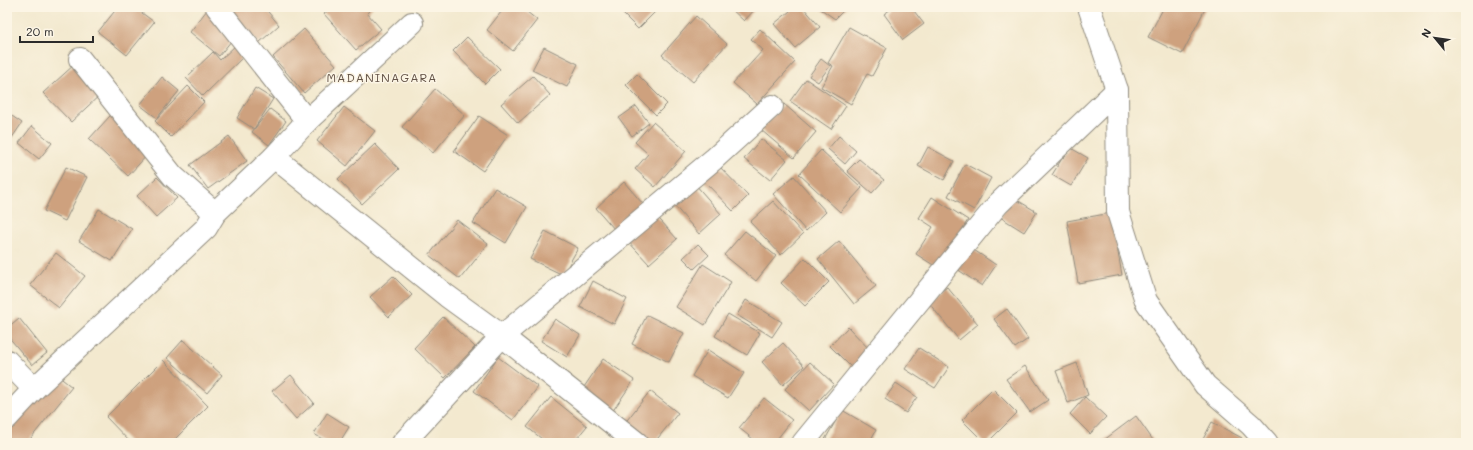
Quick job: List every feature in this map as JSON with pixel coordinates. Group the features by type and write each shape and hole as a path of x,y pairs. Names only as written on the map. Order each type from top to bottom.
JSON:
{"street":[{"path":"217,7 307,121"},
{"path":"1089,7 1117,90 1118,212 1146,301 1205,385 1251,425 1267,443"},
{"path":"7,418 34,389 206,228 215,213 274,156 307,121 412,23"},
{"path":"80,59 173,176 215,213"},
{"path":"803,443 998,204 1117,90"},
{"path":"403,443 502,336 714,159 772,106"},
{"path":"274,156 447,296 502,336 637,443"},
{"path":"7,361 34,389"}],"building":[{"path":"118,7 134,7 154,22 127,55 98,32"},
{"path":"233,7 264,7 279,25 259,43 230,10"},
{"path":"332,7 373,7 367,13 381,29 356,50 324,14"},
{"path":"505,7 521,7 537,20 513,51 487,30"},
{"path":"616,7 660,7 638,29"},
{"path":"729,7 757,7 744,21"},
{"path":"795,7 803,7 820,27 795,48 774,24"},
{"path":"818,7 847,7 835,19"},
{"path":"894,7 911,7 924,24 903,40 884,14"},
{"path":"1164,7 1206,7 1182,54 1148,37"},
{"path":"207,10 236,35 219,56 190,32"},
{"path":"696,16 727,44 693,82 662,55"},
{"path":"849,27 887,48 872,76 867,74 851,104 821,87 833,66 828,63"},
{"path":"304,29 336,65 304,93 273,57"},
{"path":"760,29 795,62 757,104 733,83 763,50 751,39"},
{"path":"467,37 500,69 485,84 453,51"},
{"path":"236,45 245,55 203,96 186,78 213,52 220,60"},
{"path":"544,47 578,64 567,87 532,70"},
{"path":"821,59 830,66 818,82 809,76"},
{"path":"75,64 102,93 71,122 43,93"},
{"path":"637,74 667,104 656,115 626,85"},
{"path":"533,76 550,95 518,123 501,104"},
{"path":"162,77 179,91 157,118 140,105"},
{"path":"806,79 846,106 831,129 790,101"},
{"path":"188,86 204,102 171,137 155,121"},
{"path":"255,88 273,99 254,129 237,118"},
{"path":"435,89 465,115 433,153 402,127"},
{"path":"784,104 816,132 794,158 761,130"},
{"path":"120,105 159,142 128,176 89,139"},
{"path":"636,106 649,123 632,136 619,118"},
{"path":"344,107 375,131 347,166 317,141"},
{"path":"270,109 286,121 269,145 252,132"},
{"path":"12,116 22,123 7,145 7,123"},
{"path":"479,116 508,135 483,171 454,151"},
{"path":"653,122 686,151 655,187 635,169 648,154 635,142"},
{"path":"32,126 52,143 39,159 19,143"},
{"path":"229,136 247,161 208,189 190,165"},
{"path":"839,136 856,151 845,164 828,149"},
{"path":"761,139 787,160 770,180 744,159"},
{"path":"375,144 399,169 362,204 338,179"},
{"path":"928,147 954,161 944,180 918,166"},
{"path":"1069,147 1088,158 1071,186 1052,175"},
{"path":"821,150 862,188 840,212 799,174"},
{"path":"859,159 884,180 872,193 847,171"},
{"path":"717,164 748,196 733,211 702,179"},
{"path":"965,164 991,178 974,210 948,196"},
{"path":"66,167 87,177 65,221 44,211"},
{"path":"794,176 826,212 806,231 773,194"},
{"path":"157,177 177,198 156,217 137,196"},
{"path":"624,182 643,204 615,230 596,208"},
{"path":"695,184 721,214 699,234 673,204"},
{"path":"495,188 527,207 506,243 473,223"},
{"path":"932,197 968,220 938,268 916,254 933,227 919,218"},
{"path":"1012,197 1037,212 1024,232 1000,217"},
{"path":"773,201 803,234 781,255 750,222"},
{"path":"99,209 132,229 112,261 79,241"},
{"path":"653,212 677,239 649,264 625,238"},
{"path":"1111,213 1122,275 1078,283 1067,221"},
{"path":"457,220 488,244 460,279 429,255"},
{"path":"545,231 578,248 563,275 530,259"},
{"path":"745,231 776,256 756,281 724,255"},
{"path":"839,241 876,286 854,304 818,259"},
{"path":"698,244 709,255 694,269 683,258"},
{"path":"971,248 996,265 982,286 957,269"},
{"path":"56,253 85,276 59,308 30,285"},
{"path":"805,258 829,282 805,306 781,283"},
{"path":"703,264 731,282 705,325 676,307"},
{"path":"393,276 412,295 389,317 370,297"},
{"path":"593,281 627,299 614,324 580,307"},
{"path":"947,287 978,324 959,340 928,302"},
{"path":"746,300 782,322 772,337 737,315"},
{"path":"1007,309 1028,339 1015,348 994,319"},
{"path":"728,314 760,333 747,355 715,336"},
{"path":"647,315 684,333 669,362 632,344"},
{"path":"443,317 475,347 445,378 414,348"},
{"path":"19,318 47,353 32,365 7,335 7,328"},
{"path":"555,319 580,335 567,357 541,341"},
{"path":"848,327 872,352 854,370 830,346"},
{"path":"183,340 222,375 207,393 167,358"},
{"path":"783,343 804,366 783,385 762,362"},
{"path":"919,348 949,367 935,388 905,369"},
{"path":"708,350 744,373 728,398 692,376"},
{"path":"498,357 538,387 513,420 474,391"},
{"path":"603,359 634,380 612,412 582,390"},
{"path":"163,360 208,406 171,443 131,443 106,417"},
{"path":"810,362 834,384 809,411 785,389"},
{"path":"1077,363 1088,395 1068,403 1056,371"},
{"path":"1025,366 1048,400 1030,412 1006,379"},
{"path":"53,372 72,387 27,443 7,443 7,428"},
{"path":"291,375 314,403 296,419 272,391"},
{"path":"896,383 917,397 906,413 885,399"},
{"path":"993,389 1017,413 987,443 985,443 962,420"},
{"path":"650,391 678,413 654,443 649,443 624,424"},
{"path":"551,397 587,426 573,443 547,443 527,427"},
{"path":"1085,397 1106,417 1090,434 1070,414"},
{"path":"764,398 792,420 774,443 758,443 739,428"},
{"path":"842,410 876,430 869,443 823,443"},
{"path":"327,413 349,427 339,443 329,443 314,434"},
{"path":"1136,416 1155,443 1100,443"},
{"path":"1212,422 1242,438 1239,443 1201,443"}],"district":[{"name":"MADANINAGARA","path":"382,78"}]}
